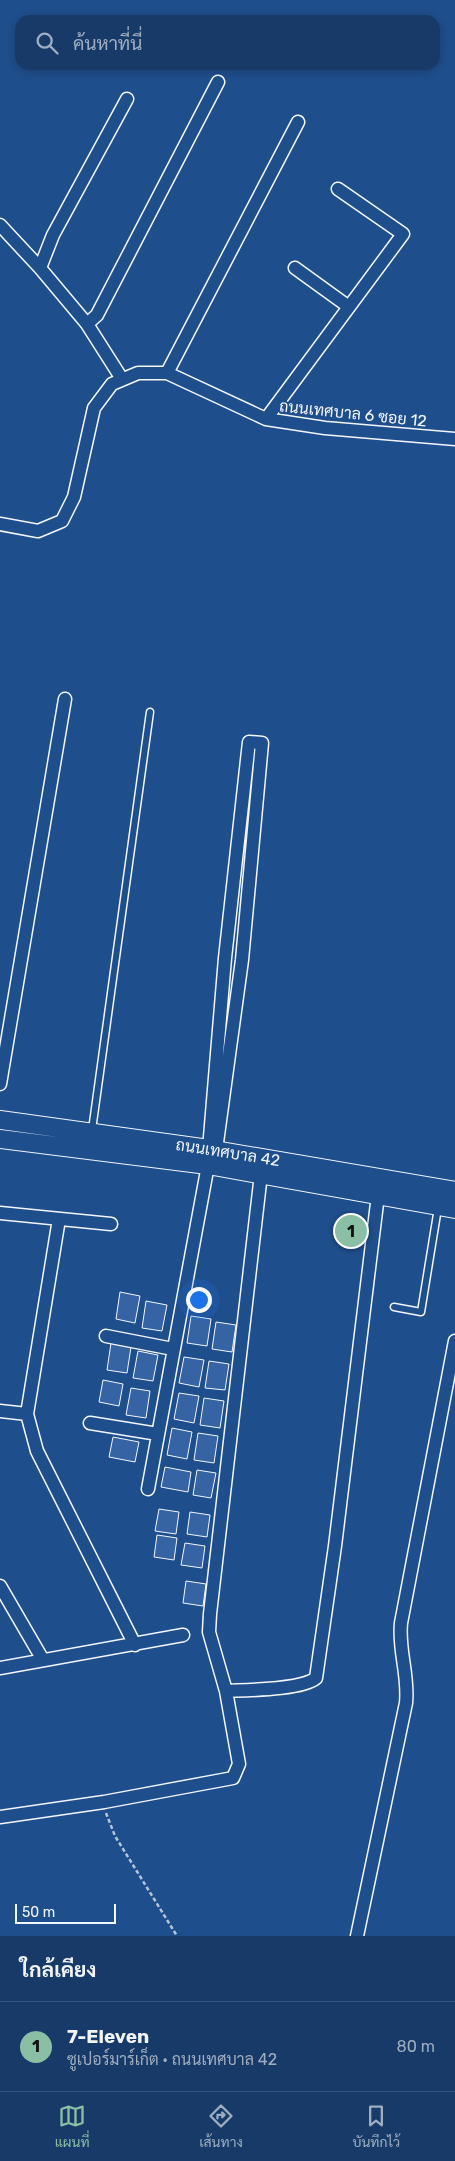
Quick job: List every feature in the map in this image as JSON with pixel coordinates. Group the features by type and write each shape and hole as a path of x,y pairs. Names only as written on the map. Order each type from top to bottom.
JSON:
{"street":[{"path":"87,324 98,315 218,82"},
{"path":"40,268 53,235 127,99"},
{"path":"167,373 298,122"},
{"path":"266,419 403,234 338,189"},
{"path":"0,226 40,268 87,324 122,379"},
{"path":"295,268 349,307"},
{"name":"ถนนเทศบาล 6 ซอย 12","path":"0,524 38,531 62,521 74,497 94,408 112,384 138,373 167,373 266,419 325,428 455,439"},
{"path":"0,1084 65,699"},
{"path":"148,1489 173,1348 211,1155 242,960 262,743 249,742 225,958 211,1155"},
{"path":"235,863 250,865"},
{"path":"225,958 242,960"},
{"name":"ถนนเทศบาล 42","path":"0,1120 92,1132 211,1155 455,1191"},
{"name":"ถนนเทศบาล 42","path":"0,1139 211,1155 261,1174 447,1207"},
{"path":"0,1817 104,1802 233,1778 239,1764 226,1691 209,1632 261,1174"},
{"path":"226,1691 298,1684 314,1680 317,1674 336,1546 378,1195"},
{"path":"0,1213 111,1224"},
{"path":"59,1219 27,1414 37,1451 135,1645"},
{"path":"106,1336 173,1348"},
{"path":"357,1936 406,1703 406,1677 399,1637 452,1371 455,1341"},
{"path":"0,1411 27,1414"},
{"path":"90,1423 158,1434"},
{"path":"0,1586 43,1660"},
{"path":"0,1668 183,1635"}],"lane":[{"path":"92,1132 150,712"},
{"path":"394,1307 422,1312 447,1207"}],"path":[{"path":"104,1802 106,1816 115,1836 178,1936"}],"building":[{"path":"120,1292 140,1296 135,1323 116,1319"},
{"path":"146,1301 167,1305 162,1331 142,1328"},
{"path":"191,1316 211,1319 207,1346 187,1343"},
{"path":"216,1322 236,1325 232,1352 212,1349"},
{"path":"111,1343 131,1347 127,1373 107,1370"},
{"path":"138,1351 158,1355 153,1381 133,1378"},
{"path":"184,1357 204,1360 199,1387 179,1383"},
{"path":"209,1361 229,1364 225,1390 205,1388"},
{"path":"103,1380 123,1384 119,1406 99,1402"},
{"path":"131,1388 150,1391 146,1418 126,1415"},
{"path":"179,1393 199,1396 194,1423 174,1419"},
{"path":"204,1398 224,1401 220,1428 200,1425"},
{"path":"172,1428 192,1432 187,1459 167,1455"},
{"path":"198,1433 218,1436 214,1463 194,1460"},
{"path":"113,1437 139,1442 135,1462 109,1457"},
{"path":"165,1467 191,1472 188,1492 161,1487"},
{"path":"197,1470 216,1473 211,1498 193,1495"},
{"path":"159,1509 179,1512 176,1534 155,1531"},
{"path":"190,1512 210,1515 207,1537 187,1534"},
{"path":"157,1535 177,1538 174,1560 154,1557"},
{"path":"185,1543 205,1546 202,1568 181,1565"},
{"path":"186,1581 206,1584 203,1606 183,1603"}],"place":[{"name":"7-Eleven","path":"351,1231"}]}
